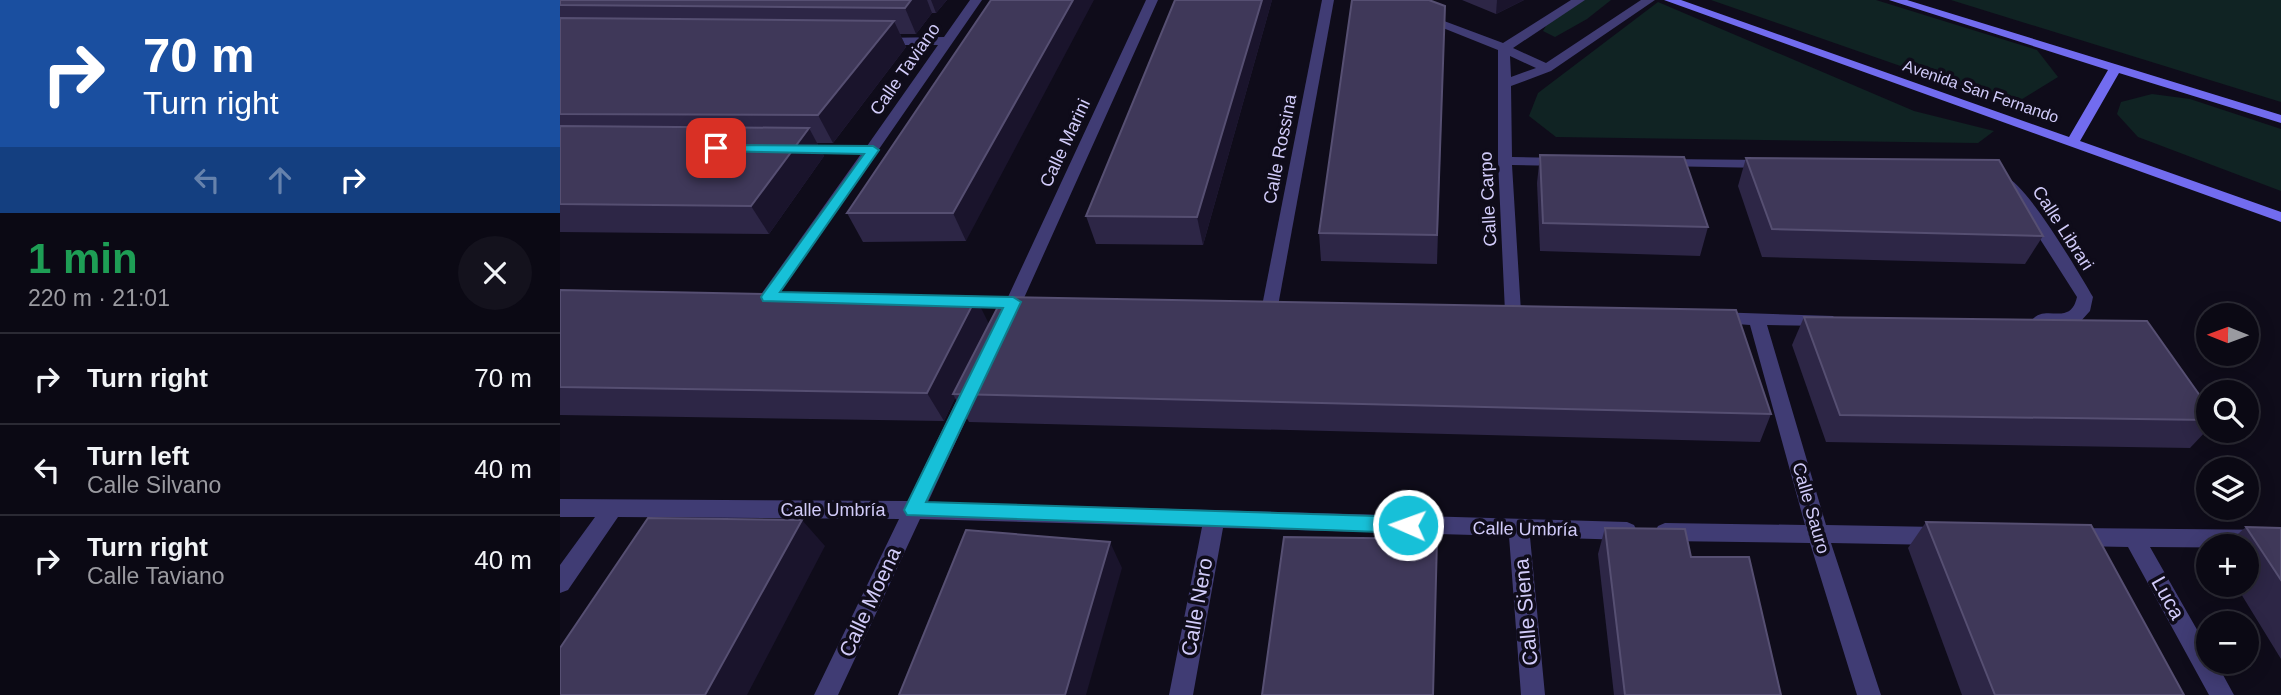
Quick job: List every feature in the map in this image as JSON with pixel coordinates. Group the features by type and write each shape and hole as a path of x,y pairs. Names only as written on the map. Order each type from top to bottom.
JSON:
{"street":[{"name":"Calle Taviano","path":"795,298 761,297 873,150 976,0"},
{"name":"Calle Marini","path":"1001,327 1152,0"},
{"name":"Calle Rossina","path":"1270,306 1328,0"},
{"path":"1504,48 1579,0"},
{"path":"1504,84 1547,68 1649,0"},
{"name":"Avenida San Fernando","path":"1670,0 2281,217"},
{"path":"1895,0 2281,119"},
{"path":"1413,14 1504,48 1547,68"},
{"path":"864,41 947,41"},
{"name":"Calle Carpo","path":"1504,48 1505,161 1513,312"},
{"path":"2073,141 2115,68"},
{"path":"778,149 873,150"},
{"path":"1505,161 1573,162"},
{"path":"1642,163 1780,165"},
{"name":"Calle Librari","path":"1990,174 2003,180 2025,203 2084,297 2082,311 2074,318 2027,321"},
{"path":"931,301 1040,303"},
{"path":"1703,318 1838,320"},
{"name":"Calle Sauro","path":"1757,320 1818,535 1869,695"},
{"name":"Calle Moena","path":"827,695 978,376"},
{"name":"Calle Umbría","path":"560,509 913,510 1519,529 1955,536"},
{"path":"560,583 611,510"},
{"name":"Calle Nero","path":"1181,695 1214,519"},
{"name":"Calle Siena","path":"1519,529 1533,695"},
{"path":"2051,537 2281,539"},
{"name":"Luca","path":"2134,538 2222,695"}],"green space":[{"path":"1582,0 1611,0 1587,19 1555,37 1543,31 1546,26"},
{"path":"1711,0 1876,0 2037,50 2058,77 2019,101 1975,92"},
{"path":"1951,0 2281,0 2281,102"},
{"path":"1658,2 1914,111 1994,131 1978,143 1556,137 1529,116 1538,93"},
{"path":"2152,94 2190,99 2281,129 2281,191 2138,137 2117,114 2121,102"}],"building":[{"path":"560,0 911,0 905,8 560,5"},
{"path":"991,0 1073,0 953,213 847,213"},
{"path":"1175,0 1262,0 1197,217 1086,216"},
{"path":"1352,0 1429,0 1445,6 1437,235 1319,233"},
{"path":"560,18 894,21 818,115 560,114"},
{"path":"560,126 809,128 751,206 560,204"},
{"path":"1540,155 1684,157 1708,227 1543,223"},
{"path":"1746,158 1999,160 2043,236 1772,229"},
{"path":"560,290 976,298 927,393 560,387"},
{"path":"1003,297 1736,310 1771,414 953,394"},
{"path":"1804,317 2147,321 2196,390 2196,420 1840,415"},
{"path":"648,518 802,520 705,695 560,695 560,648"},
{"path":"1926,522 2091,525 2184,695 1995,695"},
{"path":"2246,527 2281,528 2281,580 2259,547 2259,534 2251,534"},
{"path":"1605,528 1685,529 1691,557 1749,557 1781,695 1625,695"},
{"path":"966,530 1110,542 1065,695 899,695"},
{"path":"1284,537 1437,539 1433,695 1262,695"}],"route":[{"path":"716,148 873,150 768,297 1013,302 913,510 1408,525"}]}
